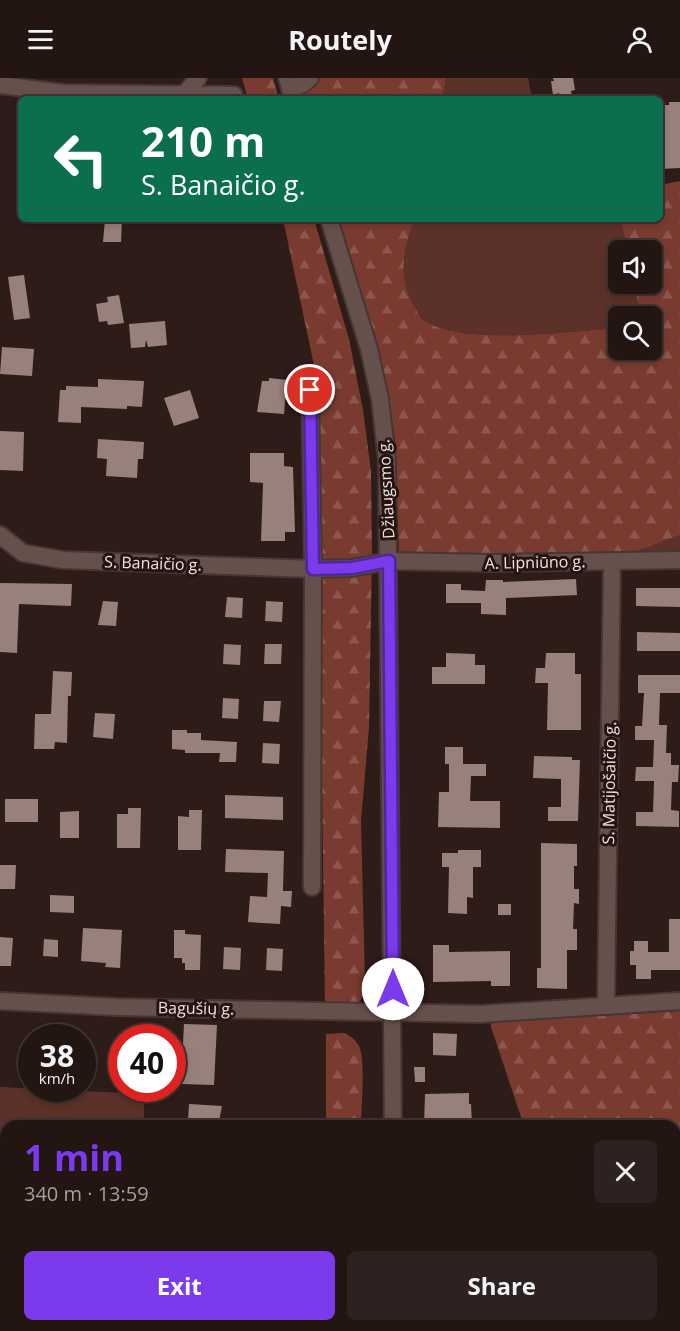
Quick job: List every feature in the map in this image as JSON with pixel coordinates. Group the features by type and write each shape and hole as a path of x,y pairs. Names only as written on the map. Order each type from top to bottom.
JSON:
{"street":[{"path":"184,95 198,78"},
{"path":"290,89 303,84 310,78"},
{"path":"0,85 63,93 234,95"},
{"name":"Džiaugsmo g.","path":"330,222 369,349 380,399 387,460 393,1120"},
{"path":"310,390 313,569 312,887"},
{"name":"S. Banaičio g.","path":"0,535 23,553 63,560 313,569 352,568 389,561"},
{"name":"A. Lipniūno g.","path":"389,561 492,563 680,560"},
{"name":"S. Matijošaičio g.","path":"606,1005 612,561"},
{"name":"Bagušių g.","path":"0,1001 116,1007 481,1014 680,1001"}],"shaded area":[{"path":"446,78 528,78 531,96 443,96"},
{"path":"414,222 622,222 625,240 608,240 608,294 636,294 638,306 608,306 608,329 545,334 488,335 461,333 439,328 421,318 409,296 404,275 405,253"},
{"path":"680,535 680,555 630,554"},
{"path":"0,1087 18,1088 18,1102 96,1102 96,1092 108,1092 108,1102 144,1102 144,1120 0,1120"}],"green space":[{"path":"242,78 273,78 278,96 247,96"},
{"path":"295,78 446,78 443,96 300,96"},
{"path":"680,181 680,535 630,554 399,555 395,439 386,383 339,222 414,222 405,253 406,285 409,296 421,318 439,328 461,333 488,335 545,334 608,329 608,360 662,360 662,306 638,306 636,294 662,294 662,240 625,240 622,222 663,222 663,184"},
{"path":"284,222 315,222 349,339 363,410 371,471 369,727 361,821 364,995 359,1002 325,1005 317,405 314,365"},
{"path":"680,1011 680,1120 522,1120 491,1027 491,1019 521,1015 599,1016"},
{"path":"345,1033 359,1046 363,1073 361,1120 326,1120 326,1034"}],"building":[{"path":"553,78 573,78 575,90 571,91 572,96 560,96 559,93 553,95 551,81 554,81"},
{"path":"669,102 680,102 680,168 663,169 663,105 669,105"},
{"path":"105,222 122,222 121,242 103,242"},
{"path":"24,275 30,318 14,320 8,277"},
{"path":"119,295 124,323 108,325 107,321 99,322 96,304 108,302 107,297"},
{"path":"165,321 167,345 148,347 146,340 145,347 131,348 129,324"},
{"path":"2,347 34,349 32,376 0,374"},
{"path":"269,378 287,380 284,414 257,412 262,381 269,381"},
{"path":"98,379 144,381 142,407 127,406 127,409 81,407 81,423 58,422 60,390 66,390 66,386 98,387"},
{"path":"190,390 199,418 174,426 164,398"},
{"path":"0,431 24,432 23,471 0,470"},
{"path":"98,439 144,442 143,459 138,459 137,478 106,476 107,459 97,458"},
{"path":"250,453 284,453 284,466 293,467 295,532 285,532 285,541 261,541 263,483 250,482"},
{"path":"576,579 577,595 506,598 506,615 481,614 481,603 446,603 446,584 461,584 461,590 485,591 486,580 503,580 503,582"},
{"path":"0,583 72,584 71,606 19,604 17,653 0,652"},
{"path":"636,588 680,588 680,607 636,606"},
{"path":"227,597 243,598 242,618 225,617"},
{"path":"103,601 118,602 116,626 98,625"},
{"path":"266,601 283,602 282,622 265,621"},
{"path":"637,632 680,633 680,651 637,651"},
{"path":"224,644 241,645 240,665 223,664"},
{"path":"265,644 282,644 281,664 264,664"},
{"path":"446,653 475,654 475,665 485,665 485,684 432,684 432,667 446,667"},
{"path":"546,653 575,653 575,674 581,674 581,730 547,730 548,683 535,683 536,668 545,668"},
{"path":"53,671 72,672 71,696 68,696 67,743 55,742 54,749 34,749 35,714 51,714"},
{"path":"638,675 680,675 680,693 660,693 659,725 667,725 666,753 671,753 671,765 679,765 678,782 672,782 671,810 679,811 679,827 636,826 636,812 653,812 654,781 635,781 636,767 653,767 654,740 635,740 635,726 642,726 644,693 638,693"},
{"path":"223,698 239,699 238,719 222,718"},
{"path":"264,701 281,701 279,722 263,721"},
{"path":"95,713 115,714 113,739 93,737"},
{"path":"172,730 201,733 201,740 237,742 236,762 219,762 220,753 185,753 185,750 172,749"},
{"path":"263,743 280,744 279,764 262,763"},
{"path":"445,747 463,747 463,764 486,764 486,776 471,776 470,801 500,801 500,828 438,827 439,792 449,792 449,764 445,764"},
{"path":"534,756 572,757 572,760 580,760 578,821 548,821 548,807 561,807 561,779 533,778"},
{"path":"225,795 283,797 283,820 225,818"},
{"path":"5,799 38,799 38,822 5,822"},
{"path":"128,808 141,808 140,848 117,848 117,814 128,814"},
{"path":"189,810 202,810 201,850 178,850 178,816 189,817"},
{"path":"79,811 79,838 60,838 60,812"},
{"path":"541,843 577,844 574,889 579,889 579,904 574,903 573,929 577,929 577,950 567,950 567,989 537,988 537,968 541,968"},
{"path":"226,849 284,851 283,891 292,891 291,907 281,906 280,924 248,922 250,896 267,897 268,873 225,872"},
{"path":"458,850 481,850 481,867 473,867 473,898 467,897 467,914 448,913 449,867 442,867 442,853 458,853"},
{"path":"0,865 16,865 15,889 0,889"},
{"path":"50,895 74,896 74,913 50,912"},
{"path":"498,904 511,904 511,915 498,915"},
{"path":"669,919 680,919 680,970 651,970 651,979 636,979 636,965 630,965 630,951 634,951 634,941 648,941 648,952 669,952"},
{"path":"83,928 122,930 120,968 105,967 106,963 81,961"},
{"path":"174,930 185,930 185,934 201,935 200,970 185,970 182,958 174,958"},
{"path":"0,937 13,938 11,966 0,966"},
{"path":"44,939 58,940 58,957 43,956"},
{"path":"433,945 449,945 449,952 510,951 510,986 491,986 491,981 433,982"},
{"path":"224,947 241,948 240,970 223,969"},
{"path":"267,948 283,949 282,971 266,970"},
{"path":"186,1024 217,1025 214,1085 186,1084"},
{"path":"433,1033 457,1034 456,1056 433,1055"},
{"path":"414,1067 425,1067 425,1082 415,1082"},
{"path":"469,1093 472,1120 424,1120 425,1094"},
{"path":"189,1104 222,1106 219,1120 188,1120"}],"route":[{"path":"310,390 313,569 352,568 389,561 393,989"}]}
